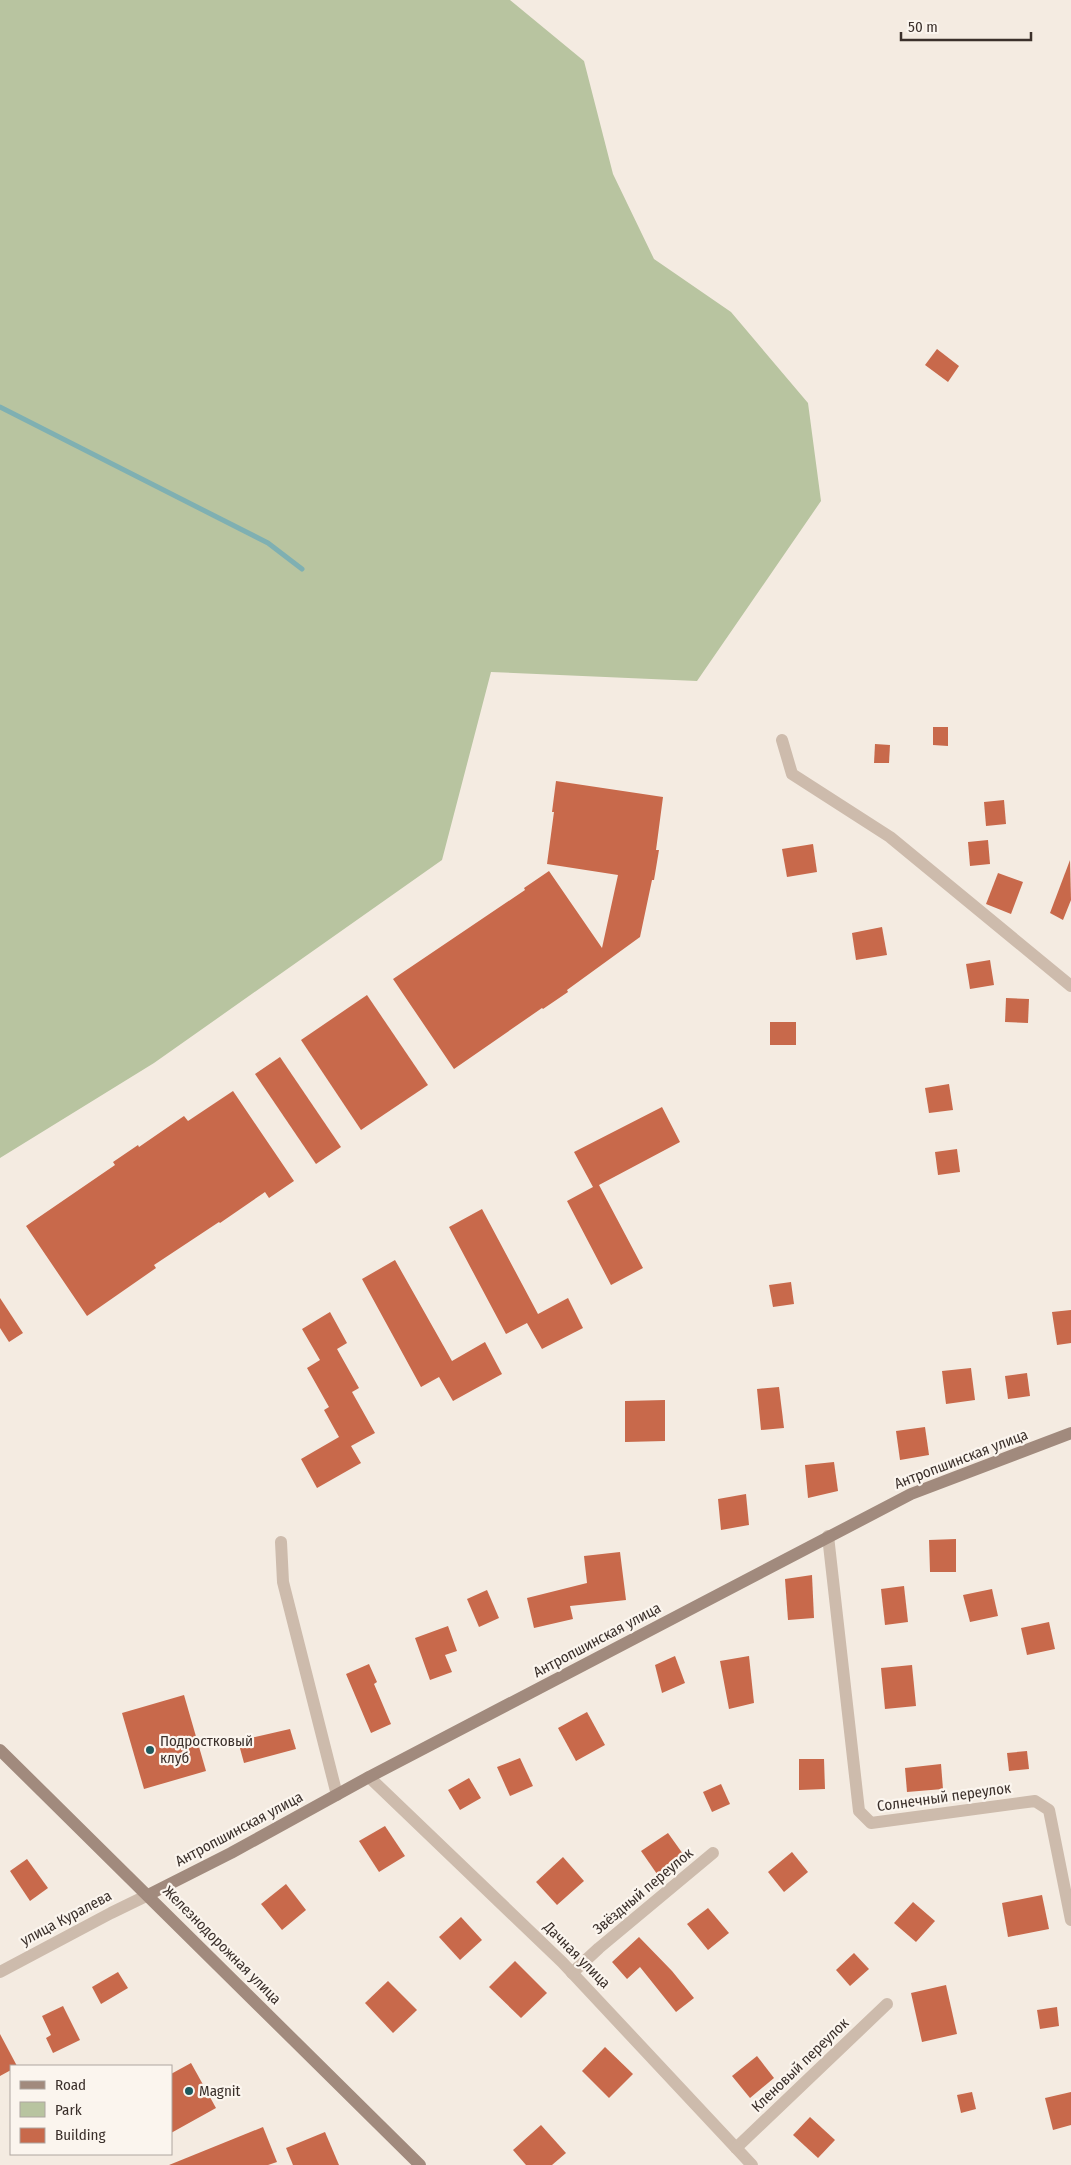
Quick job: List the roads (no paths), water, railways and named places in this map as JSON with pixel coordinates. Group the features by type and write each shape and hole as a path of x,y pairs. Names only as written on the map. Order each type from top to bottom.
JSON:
{"street":[{"path":"782,740 792,774 890,836 1071,986"},
{"name":"Антропшинская улица","path":"148,1895 231,1853 369,1777 911,1494 1071,1433"},
{"name":"Солнечный переулок","path":"828,1536 859,1811 872,1823 1035,1801 1049,1810 1071,1920"},
{"path":"281,1542 283,1582 337,1795"},
{"name":"Железнодорожная улица","path":"0,1750 420,2165"},
{"name":"Дачная улица","path":"369,1777 572,1973 752,2165"},
{"name":"Звёздный переулок","path":"572,1973 599,1948 713,1854"},
{"name":"улица Куралева","path":"0,1972 148,1895"},
{"name":"Кленовый переулок","path":"736,2148 887,2004"}],"waterway":[{"path":"0,407 268,543 302,569"}],"place":[{"name":"Подростковый клуб","path":"150,1750"},
{"name":"Magnit","path":"189,2091"}]}
